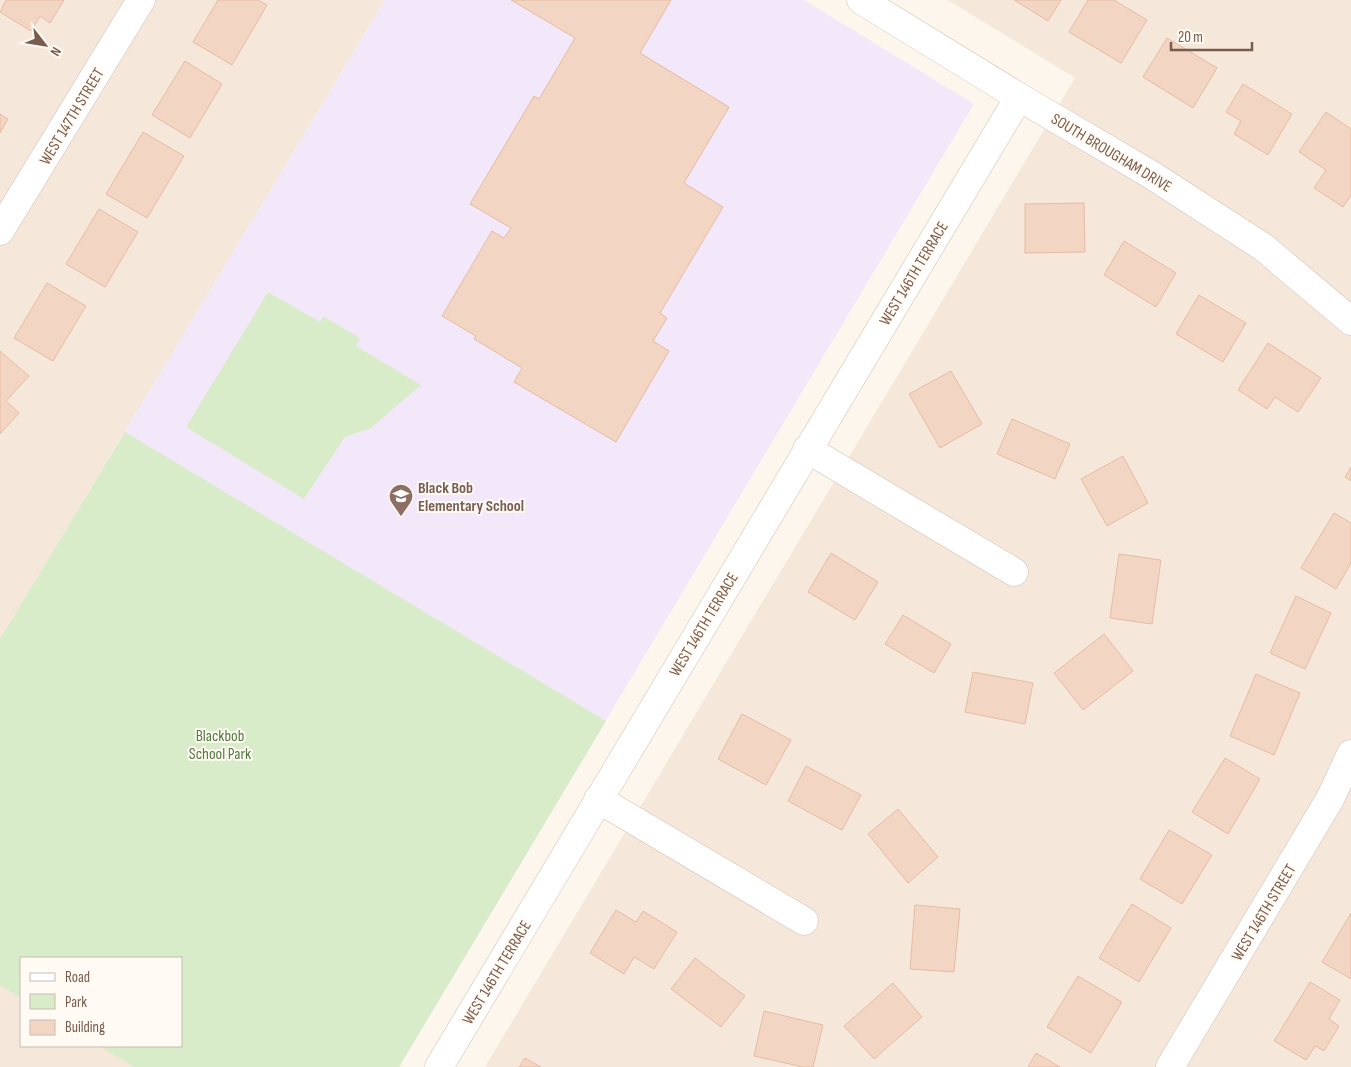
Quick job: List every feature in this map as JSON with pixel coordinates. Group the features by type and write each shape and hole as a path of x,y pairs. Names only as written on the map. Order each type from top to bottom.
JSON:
{"street":[{"name":"WEST 147TH STREET","path":"0,231 141,0"},
{"name":"SOUTH BROUGHAM DRIVE","path":"861,0 1150,174 1263,247 1351,321"},
{"name":"WEST 146TH TERRACE","path":"439,1067 807,449 1020,97"},
{"path":"807,449 1014,572"},
{"name":"WEST 146TH STREET","path":"1170,1067 1330,799 1351,754"},
{"path":"598,799 804,921"}],"shaded area":[{"path":"0,0 385,0 0,639"},
{"name":"Black Bob Elementary School","path":"385,0 804,0 974,104 399,1067 134,1067 101,1047 182,1047 182,957 20,957 20,997 0,985 0,639"},
{"path":"948,0 1351,0 1351,1067 485,1067 1075,78"},
{"path":"0,985 20,997 20,1047 101,1047 134,1067 0,1067"}],"green space":[{"path":"268,292 320,322 323,316 360,338 356,346 421,385 371,428 345,437 304,499 186,427"},
{"name":"Blackbob School Park","path":"125,432 606,721 399,1067 134,1067 101,1047 182,1047 182,957 20,957 20,997 0,985 0,639"}],"building":[{"path":"6,0 64,0 50,23 40,16 31,31 0,12"},
{"path":"218,0 258,0 267,5 232,65 193,42"},
{"path":"511,0 671,0 640,53 729,107 684,183 723,207 660,313 667,318 653,341 669,351 616,442 514,382 522,368 474,339 476,336 442,316 492,231 504,238 511,228 470,204 534,96 539,99 575,38"},
{"path":"1014,0 1061,0 1048,21"},
{"path":"1088,0 1114,0 1147,20 1121,63 1069,32"},
{"path":"1167,38 1217,68 1193,108 1143,77"},
{"path":"185,61 222,84 190,138 152,115"},
{"path":"1243,84 1292,114 1268,155 1234,134 1241,121 1226,112"},
{"path":"1326,112 1351,129 1351,195 1343,207 1314,188 1326,170 1299,152"},
{"path":"0,114 8,119 0,133"},
{"path":"143,132 184,156 147,218 106,194"},
{"path":"1084,203 1085,252 1025,253 1025,204"},
{"path":"99,209 138,232 105,287 66,264"},
{"path":"1124,241 1176,273 1156,307 1104,275"},
{"path":"47,283 86,306 53,361 14,338"},
{"path":"1199,295 1246,323 1223,362 1176,334"},
{"path":"1268,343 1321,378 1298,412 1275,397 1267,409 1238,390"},
{"path":"0,351 29,376 6,401 19,413 0,434"},
{"path":"951,371 982,424 940,448 909,394"},
{"path":"1012,419 1070,444 1055,479 997,454"},
{"path":"1123,456 1148,503 1107,526 1081,479"},
{"path":"1351,467 1351,481 1345,477"},
{"path":"1334,513 1351,523 1351,563 1336,589 1301,568"},
{"path":"831,553 878,582 855,620 808,592"},
{"path":"1119,554 1161,560 1152,624 1110,618"},
{"path":"1296,596 1331,613 1305,669 1270,653"},
{"path":"903,615 951,644 934,673 885,644"},
{"path":"1104,634 1133,671 1083,710 1054,673"},
{"path":"973,672 1033,683 1025,724 965,712"},
{"path":"1256,674 1300,693 1274,755 1230,736"},
{"path":"742,714 791,740 766,785 718,759"},
{"path":"1225,758 1260,779 1228,834 1192,812"},
{"path":"806,766 861,795 842,830 788,801"},
{"path":"898,809 938,857 908,883 868,834"},
{"path":"1169,830 1212,855 1182,904 1140,879"},
{"path":"1132,904 1171,928 1139,982 1099,958"},
{"path":"915,905 960,909 954,972 910,969"},
{"path":"616,910 636,922 643,911 677,932 654,969 634,957 624,974 590,953"},
{"path":"1351,913 1351,979 1322,962"},
{"path":"695,958 745,996 721,1027 671,989"},
{"path":"1078,976 1122,1002 1091,1053 1047,1027"},
{"path":"1310,982 1340,1000 1329,1019 1339,1026 1324,1051 1315,1046 1306,1060 1274,1041"},
{"path":"893,983 922,1017 874,1059 844,1026"},
{"path":"764,1011 823,1025 813,1067 803,1067 754,1056"},
{"path":"1036,1053 1060,1067 1028,1067"},
{"path":"525,1058 541,1067 519,1067"}],"place":[{"name":"Black Bob Elementary School","path":"401,517"}]}
